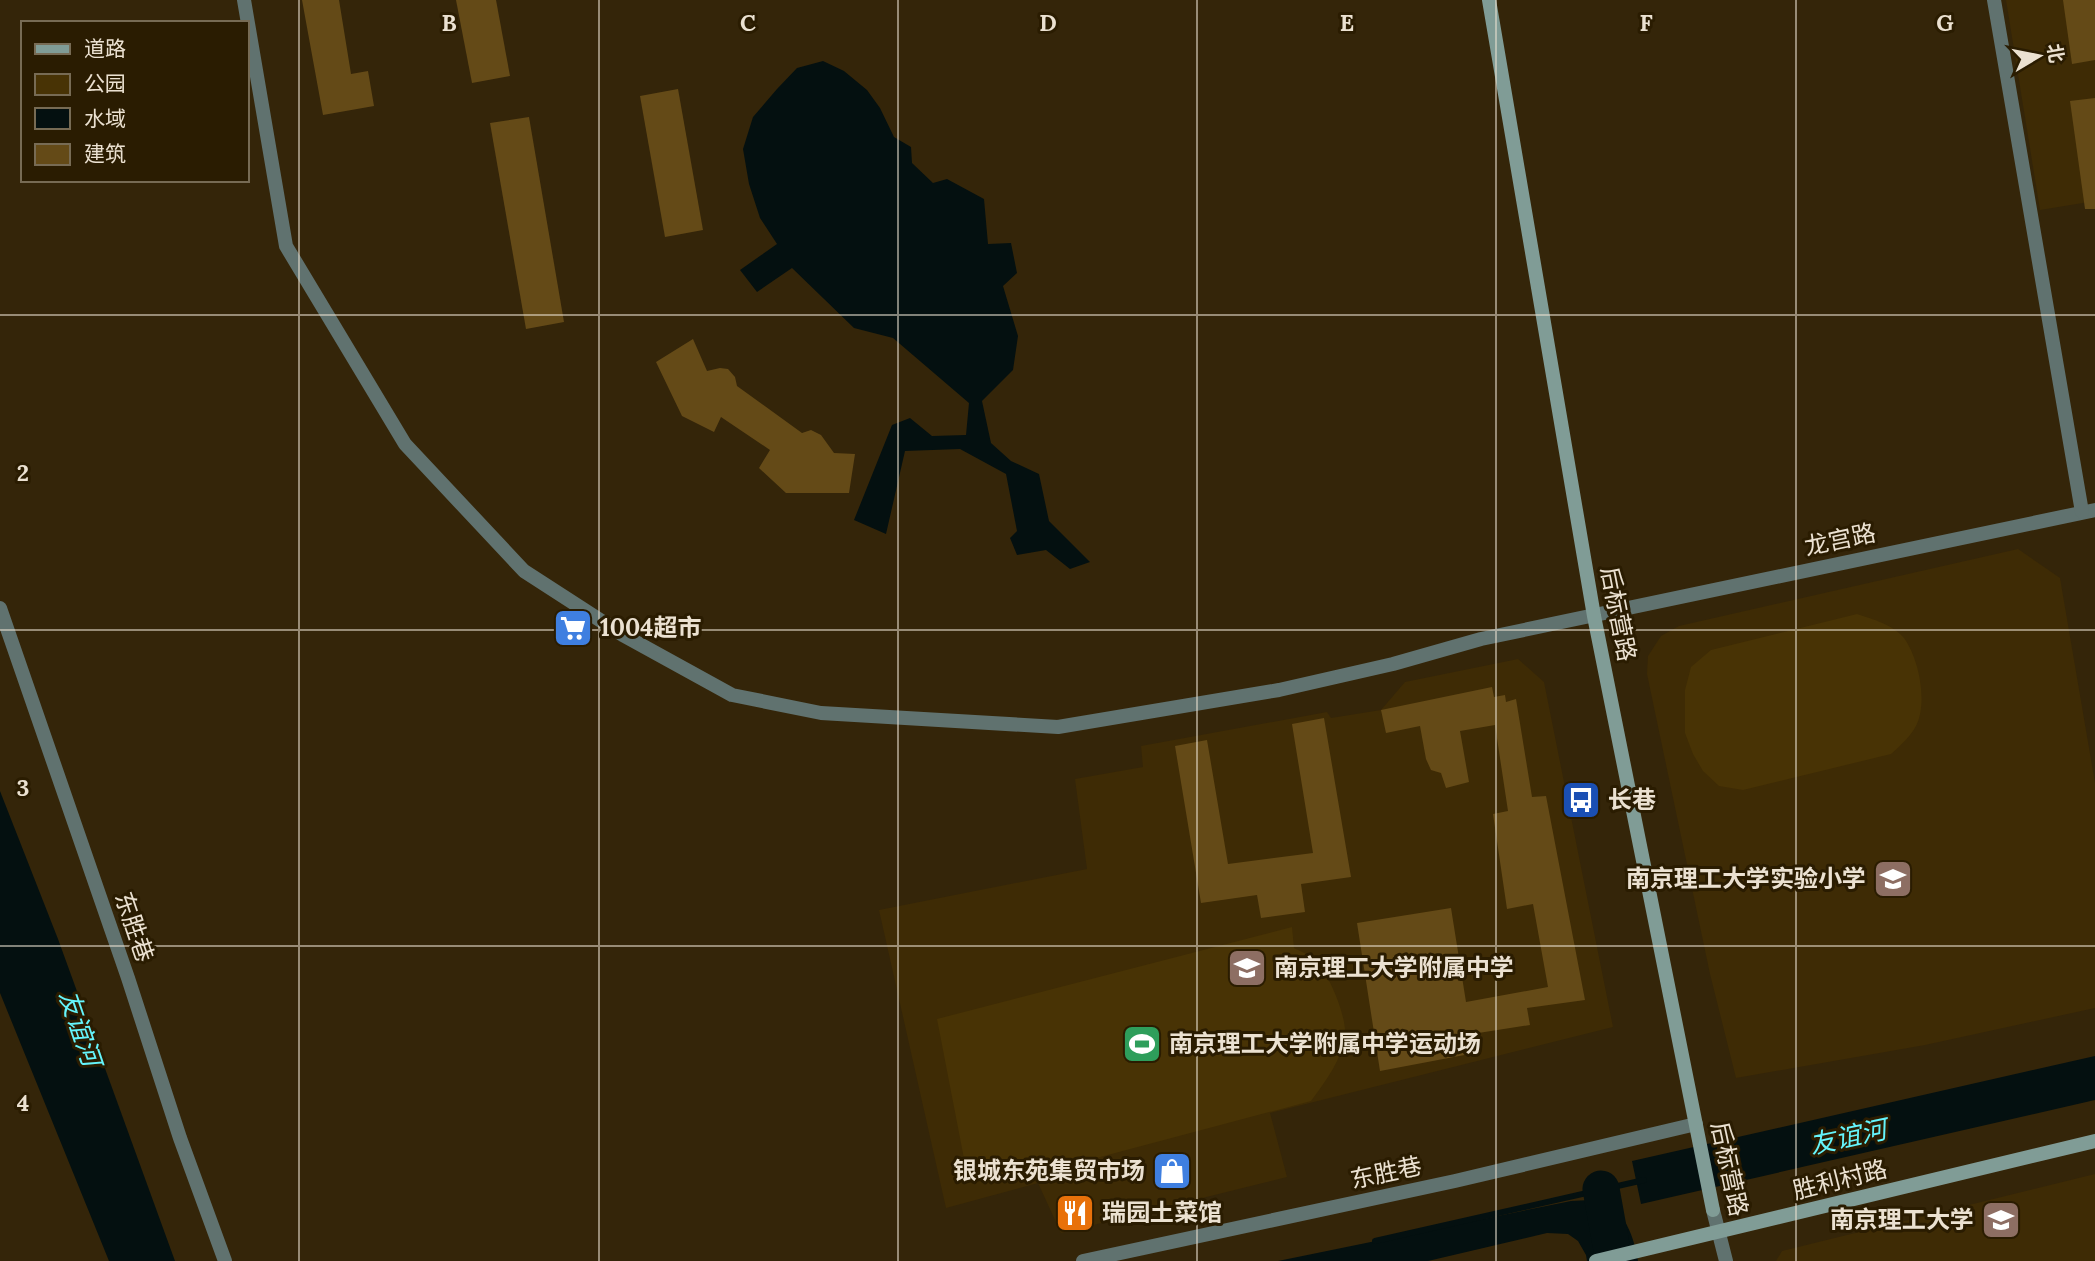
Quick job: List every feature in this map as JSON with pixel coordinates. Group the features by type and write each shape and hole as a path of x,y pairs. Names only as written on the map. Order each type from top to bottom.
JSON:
{"street":[{"name":"龙宫路","path":"244,0 248,21"},
{"name":"后标营路","path":"1489,0 1594,616 1713,1210 1726,1261"},
{"path":"1994,0 2089,511"},
{"name":"龙宫路","path":"248,23 286,246 405,444 524,571 623,635 732,695 821,713 1058,727 1279,690 1393,664 1481,639 2089,511"},
{"name":"东胜巷","path":"0,608 128,978 180,1138 225,1261"},
{"name":"东胜巷","path":"1083,1261 1455,1181 1696,1124"},
{"name":"胜利村路","path":"1596,1261 2095,1141"}],"shaded area":[{"path":"2006,0 2095,0 2095,201 2040,210"},
{"name":"南京理工大学实验小学","path":"2018,549 2060,578 2095,783 2095,1008 1925,1045 1736,1078 1710,974 1647,674 1648,656 1661,636 1679,626"},
{"name":"南京理工大学附属中学","path":"1518,659 1544,682 1613,1027 1270,1113 1287,1177 1061,1233 1038,1183 946,1208 879,910 1087,869 1075,779 1143,767 1141,746 1327,712 1331,718 1381,710 1405,682"},
{"name":"南京理工大学","path":"2095,1174 2095,1261 1776,1261 1782,1251"}],"green space":[{"path":"1857,614 1895,629 1904,638 1914,657 1920,681 1921,705 1920,716 1911,734 1891,754 1743,790 1719,786 1703,771 1685,733 1685,690 1691,667 1711,650"},
{"name":"南京理工大学附属中学运动场","path":"1292,927 1294,948 1311,957 1319,965 1335,993 1345,1025 1344,1043 1337,1061 1311,1101 1025,1177 1003,1177 966,1169 937,1019"}],"water":[{"path":"823,61 844,71 867,90 880,108 894,137 911,147 912,163 933,183 947,179 984,199 988,244 1011,243 1017,273 1003,286 1018,336 1013,370 982,401 991,443 1011,461 1039,474 1049,521 1090,562 1070,569 1046,550 1017,555 1010,538 1017,531 1006,474 960,449 905,451 886,534 854,520 892,425 910,418 932,436 966,435 969,403 893,338 854,328 792,268 757,292 740,270 777,244 760,218 749,184 743,149 753,117 797,68"},
{"path":"0,791 58,939 175,1261 109,1261 0,993"},
{"path":"2095,1056 2095,1100 1641,1204 1632,1161"},
{"path":"1571,1201 1600,1201 1616,1210 1631,1234 1638,1261 1587,1261 1578,1241 1568,1234 1547,1233 1428,1261 1278,1261"}],"building":[{"path":"302,0 339,0 351,74 368,71 374,106 323,115"},
{"path":"456,0 496,0 510,76 472,83"},
{"path":"2063,0 2095,0 2095,60 2072,64"},
{"path":"678,89 703,230 665,237 640,96"},
{"path":"2095,98 2095,209 2085,209 2070,101"},
{"path":"529,117 564,322 526,329 490,123"},
{"path":"693,339 707,371 728,369 735,377 737,386 802,433 811,430 821,435 834,453 855,454 849,493 786,493 759,468 770,450 721,417 714,432 682,416 656,362"},
{"path":"1492,687 1494,697 1505,695 1506,702 1516,699 1532,797 1546,796 1585,1000 1527,1008 1530,1025 1472,1034 1475,1053 1380,1071 1357,923 1451,908 1466,1002 1548,987 1533,904 1507,909 1493,814 1508,811 1495,725 1460,731 1469,782 1446,788 1441,773 1431,770 1426,759 1420,726 1386,733 1381,710"},
{"path":"1324,718 1351,877 1301,884 1305,912 1261,918 1257,895 1201,903 1175,746 1207,740 1228,864 1313,853 1292,724"}],"waterway":[{"name":"友谊河","path":"1375,1241 1644,1180"},
{"name":"友谊河","path":"1601,1189 1612,1250"}],"place":[{"name":"1004超市","path":"573,628"},
{"name":"长巷","path":"1581,800"},
{"name":"南京理工大学实验小学","path":"1893,879"},
{"name":"南京理工大学附属中学","path":"1247,968"},
{"name":"南京理工大学附属中学运动场","path":"1142,1044"},
{"name":"银城东苑集贸市场","path":"1172,1171"},
{"name":"瑞园土菜馆","path":"1075,1213"},
{"name":"南京理工大学","path":"2001,1220"}]}
